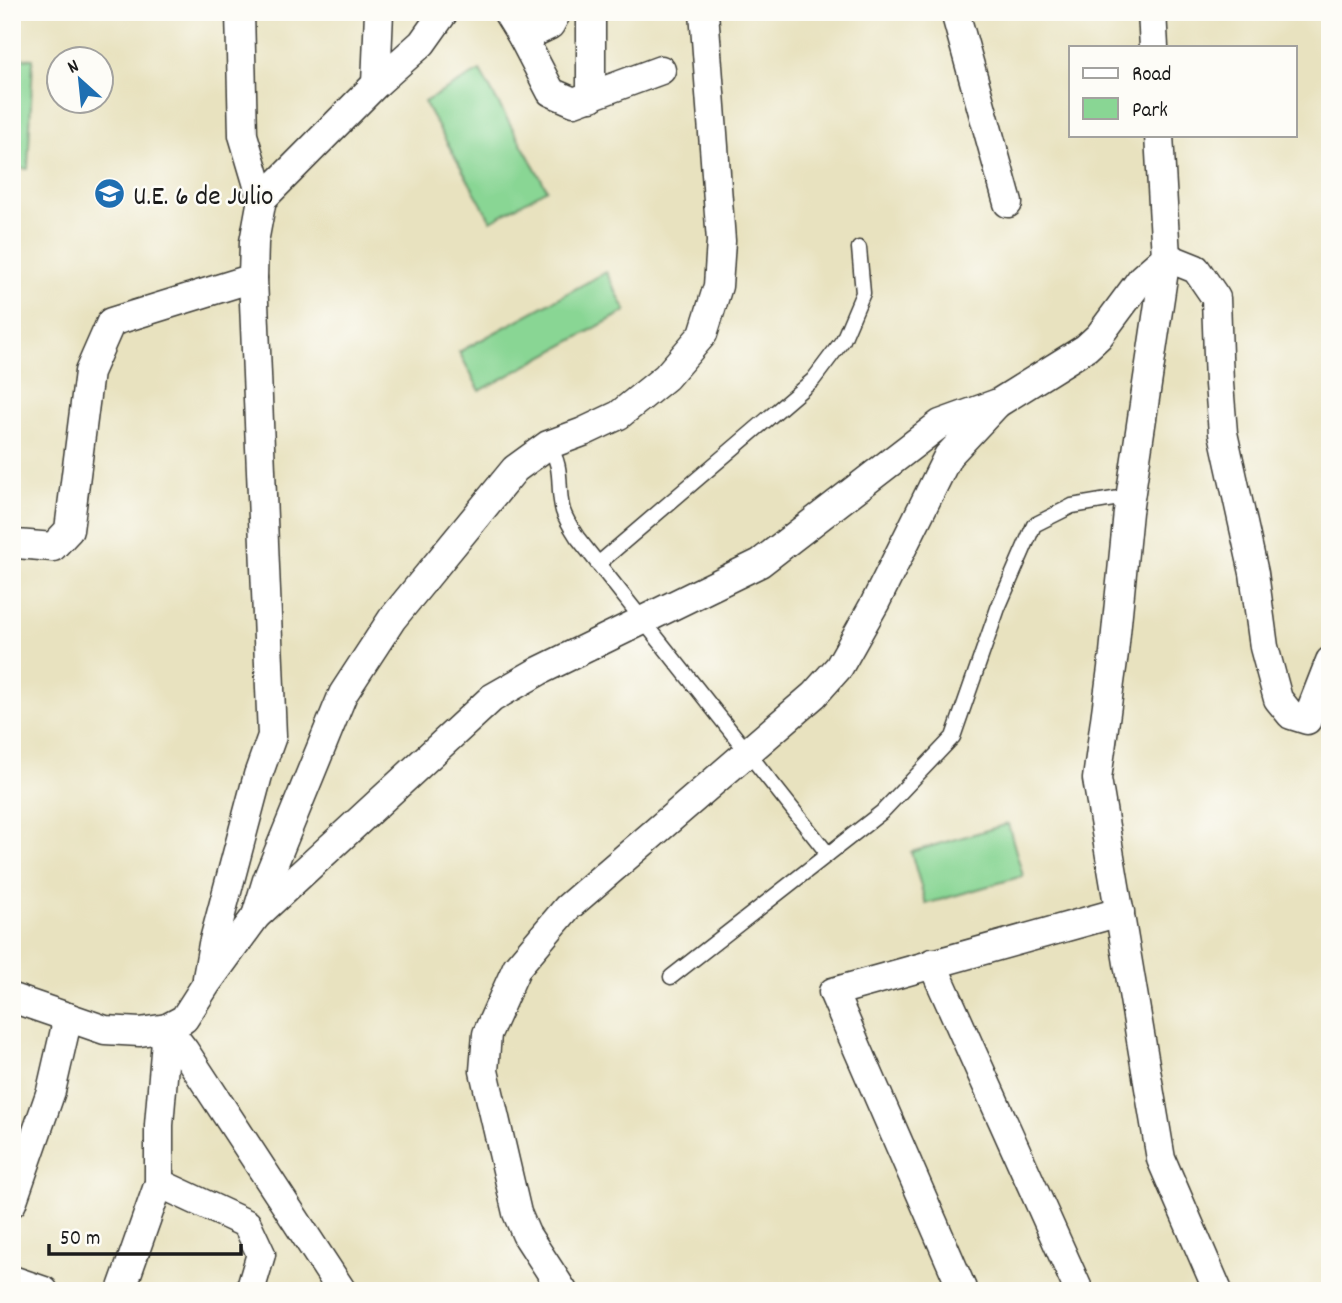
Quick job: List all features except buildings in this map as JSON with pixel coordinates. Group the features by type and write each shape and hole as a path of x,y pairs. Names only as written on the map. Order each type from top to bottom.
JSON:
{"street":[{"path":"207,983 213,944 258,775 272,736 253,278 254,242 262,199 243,135 240,12"},
{"path":"376,84 379,12"},
{"path":"262,199 376,84 422,43 444,12"},
{"path":"507,12 551,92 574,102 661,70"},
{"path":"523,38 550,26 557,12"},
{"path":"591,12 592,97"},
{"path":"256,916 267,880 343,695 401,608 515,470 548,445 619,415 666,377 703,334 718,286 720,241 704,12"},
{"path":"956,12 1008,203"},
{"path":"1152,12 1154,46"},
{"path":"1159,136 1166,257 1131,496 1097,779 1161,1159 1218,1291"},
{"path":"121,1291 159,1183 159,1125 176,1023 256,916 492,698 539,671 760,563 940,424 998,403 1086,348 1099,336 1142,278 1166,257"},
{"path":"1166,257 1196,269 1216,298 1223,433 1254,573 1264,648 1278,699 1291,715 1307,720 1330,662"},
{"path":"12,541 17,544 53,547 69,530 89,372 111,322 253,278"},
{"path":"563,1291 526,1234 517,1213 484,1071 487,1034 517,967 567,908 814,695 839,667 875,604 948,456 998,403"},
{"path":"962,1291 833,992 1120,912"},
{"path":"932,963 1079,1291"},
{"path":"12,998 105,1030 140,1032 176,1023"},
{"path":"12,1203 51,1091 68,1017"},
{"path":"176,1023 184,1050 342,1291"},
{"path":"159,1183 247,1224 261,1254 250,1291"},
{"path":"12,1280 44,1291"}],"lane":[{"path":"598,564 813,380 843,340 863,293 859,248"},
{"path":"548,445 556,457 560,472 563,510 577,537 828,854"},
{"path":"671,978 882,812 953,737 998,608 1034,525 1072,506 1131,496"}],"green space":[{"path":"12,58 33,59 28,169 12,168"},
{"path":"480,71 547,189 491,221 424,102"},
{"path":"606,272 626,311 480,391 459,352"},
{"path":"1008,824 1023,876 926,904 911,852"}],"place":[{"name":"U.E. 6 de Julio","path":"110,194"}]}
